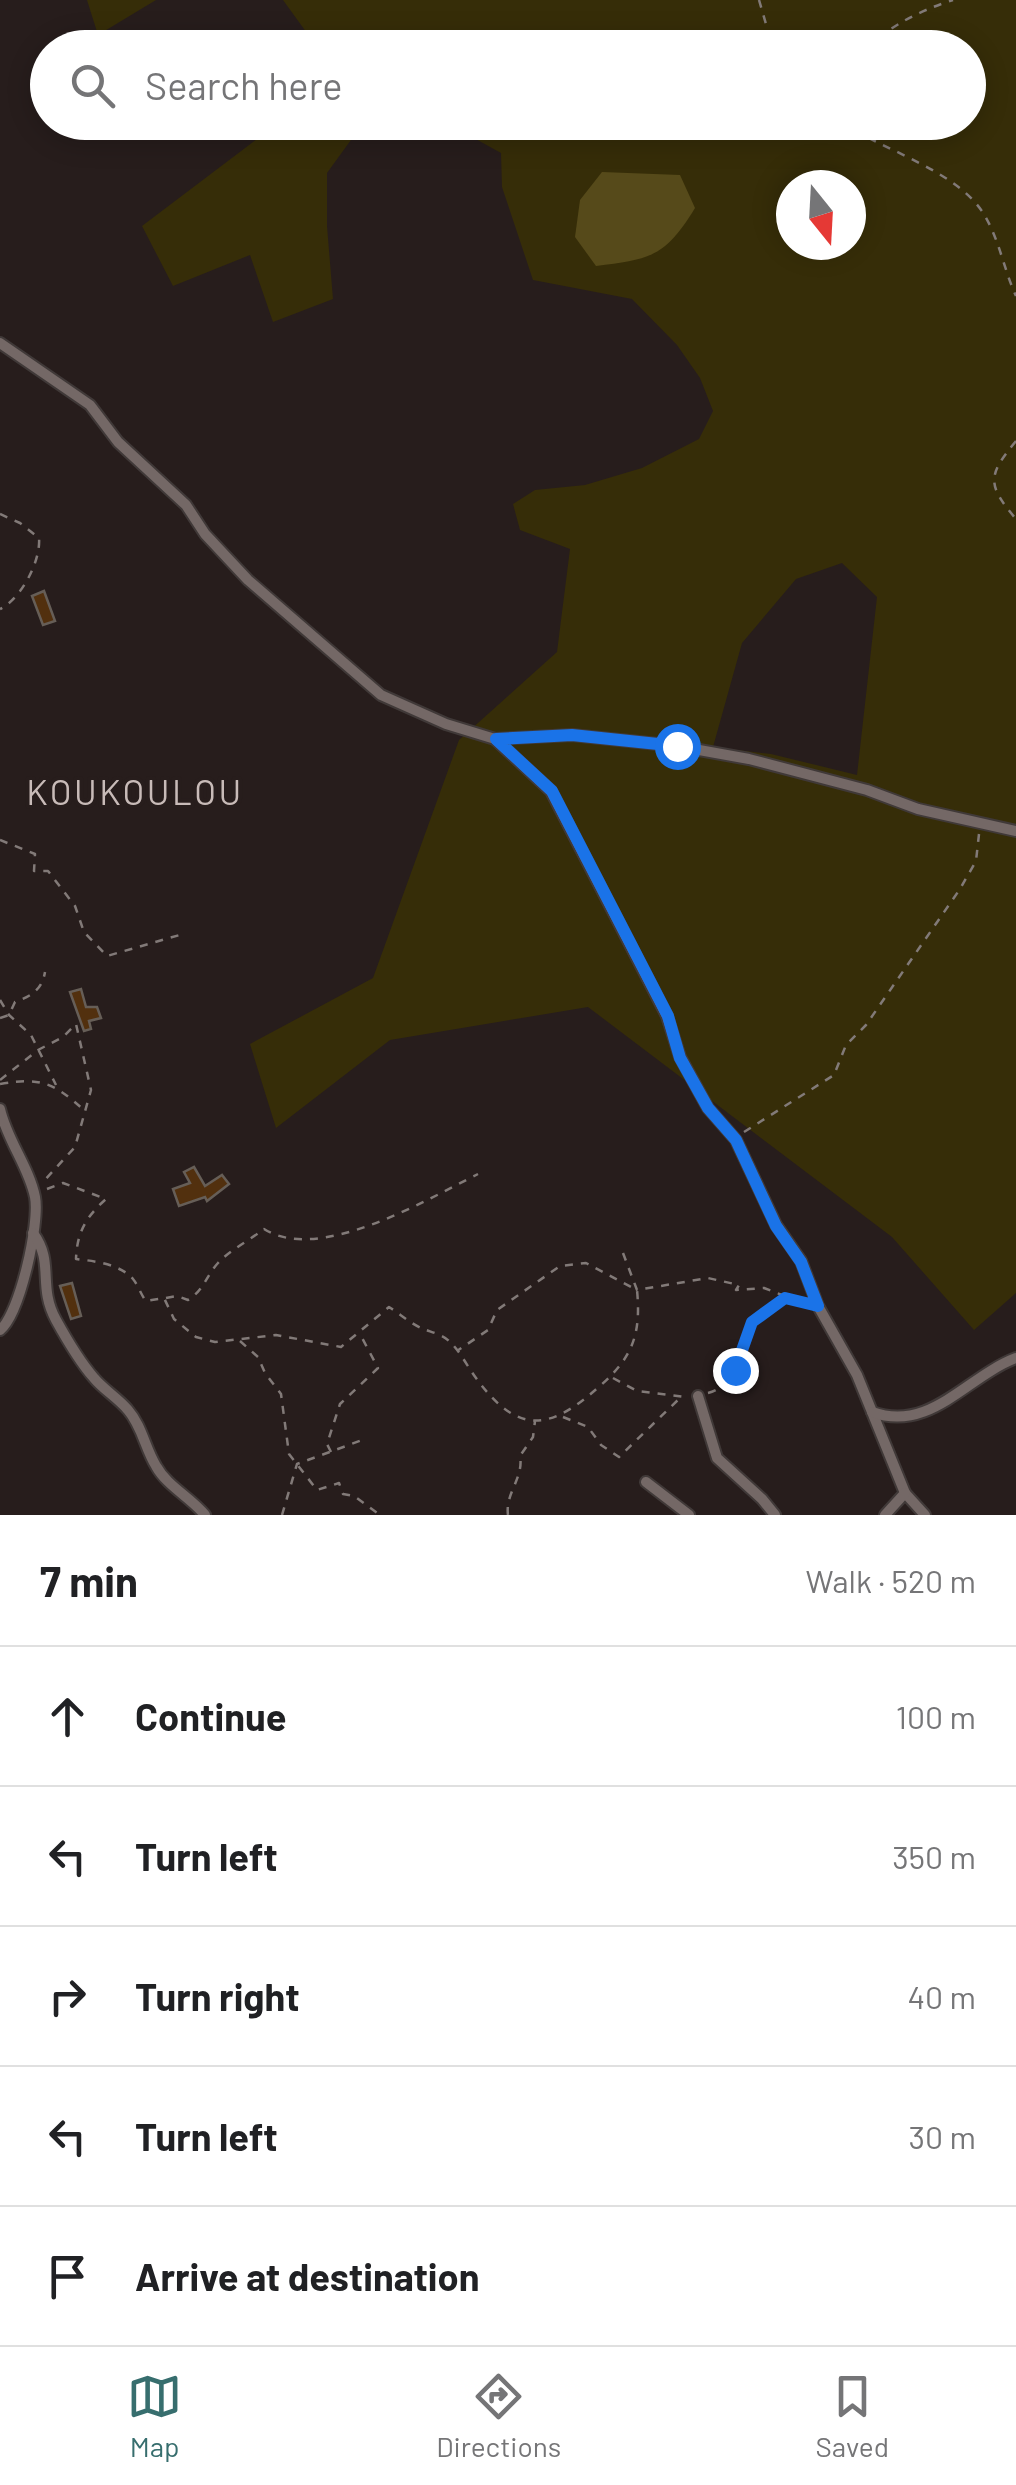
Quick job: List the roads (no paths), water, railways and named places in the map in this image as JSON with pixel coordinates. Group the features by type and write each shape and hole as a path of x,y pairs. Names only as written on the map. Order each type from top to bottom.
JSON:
{"street":[{"path":"0,343 90,405 118,442 186,504 205,534 248,580 381,695 446,724 496,739 572,735 750,759 980,826 1016,831"},
{"path":"496,739 552,791 668,1016 680,1058 708,1108 736,1140 776,1226 801,1262 818,1306 857,1374 906,1494 925,1515"},
{"path":"0,1110 34,1193 37,1216 18,1303 8,1324 0,1330"},
{"path":"33,1233 44,1247 46,1299 71,1345 97,1382 131,1413 167,1481 194,1501 205,1515"},
{"path":"872,1412 888,1418 913,1416 948,1400 990,1368 1016,1358"},
{"path":"698,1396 717,1458 762,1498 775,1515"},
{"path":"646,1482 689,1515"},
{"path":"885,1515 906,1494"}],"district":[{"name":"KOUKOULOU","path":"135,793"}]}
